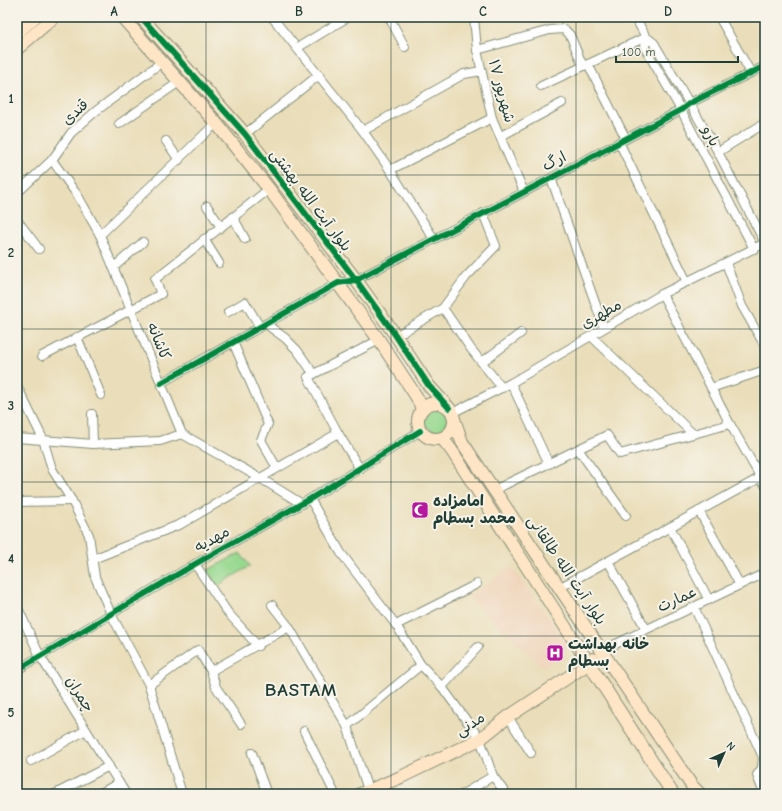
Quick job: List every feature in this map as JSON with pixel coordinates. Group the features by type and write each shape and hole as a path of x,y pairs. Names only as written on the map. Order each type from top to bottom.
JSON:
{"street":[{"path":"17,33 35,17"},
{"path":"17,49 54,17"},
{"name":"بلوار آیت الله بهشتی","path":"122,17 216,123 269,189 379,340 416,396 422,408"},
{"path":"272,17 363,131 434,239"},
{"path":"297,48 348,17"},
{"path":"389,17 405,47"},
{"name":"۱۷ شهریور","path":"474,17 477,50 492,118 524,192"},
{"name":"بارو","path":"635,17 646,37 654,42 718,152 765,243"},
{"path":"719,17 751,73"},
{"name":"بلوار آیت الله بهشتی","path":"143,18 245,134 356,280 396,336 428,386 452,413"},
{"path":"477,50 550,30 564,29 570,35 622,140 687,282"},
{"path":"541,86 646,37"},
{"name":"بارو","path":"646,37 645,48 681,110 754,249"},
{"name":"قندی","path":"17,193 52,160 71,133 96,111 162,62"},
{"name":"ارگ","path":"338,283 356,280 765,66"},
{"path":"363,131 464,74 482,71"},
{"path":"245,134 319,75"},
{"path":"119,124 179,82"},
{"path":"501,136 562,103"},
{"path":"390,170 492,118"},
{"path":"100,235 216,123"},
{"path":"718,152 765,123"},
{"path":"166,141 179,160"},
{"name":"کاشانه","path":"52,160 78,196 100,235 182,434"},
{"path":"551,178 604,328"},
{"path":"42,356 161,294 155,279 269,189"},
{"path":"207,206 221,227"},
{"path":"396,336 443,308 466,277 496,246 483,213"},
{"path":"233,217 245,239"},
{"path":"17,220 39,249"},
{"path":"204,240 219,263"},
{"path":"114,267 143,242"},
{"name":"مطهری","path":"452,413 511,383 662,294 765,243"},
{"path":"726,263 742,306 765,346"},
{"path":"161,383 338,283"},
{"path":"662,294 730,424 763,476 765,485"},
{"path":"228,312 245,302 263,326 285,338 297,350 314,373"},
{"path":"443,308 471,349 502,388"},
{"path":"482,362 521,332"},
{"path":"591,336 692,433"},
{"path":"77,337 101,395"},
{"path":"360,469 338,433 308,377 379,340"},
{"path":"234,342 268,424 261,440 277,468"},
{"path":"712,388 765,370"},
{"path":"511,383 549,464"},
{"path":"17,386 43,440 52,469 72,500 89,535 95,577 110,614 149,685 182,794"},
{"path":"432,402 438,402 452,413 454,425 451,431 442,438 430,438 424,436 420,431 417,420 422,408 432,402"},
{"name":"بلوار آیت الله طالقانی","path":"452,413 462,442 692,786 700,794"},
{"path":"92,414 93,444"},
{"path":"494,490 607,435 620,454 692,433 730,424"},
{"name":"مهدیه","path":"17,670 195,564 302,504 420,431"},
{"path":"93,559 181,524 338,433"},
{"path":"17,438 93,444 160,441 182,434 260,478 302,504"},
{"name":"بلوار آیت الله طالقانی","path":"442,438 452,451 672,794"},
{"path":"578,449 626,516"},
{"path":"559,588 763,476"},
{"path":"310,499 341,553 396,625 421,665 442,687 480,740 493,776 506,794"},
{"path":"17,502 72,500"},
{"path":"699,511 740,585"},
{"path":"670,527 709,600"},
{"path":"608,561 646,629"},
{"path":"195,564 228,613 258,646"},
{"name":"عمارت","path":"601,651 765,573"},
{"path":"396,625 477,584"},
{"path":"272,605 289,627 347,726 364,792"},
{"name":"چمران","path":"17,606 40,656 126,794"},
{"path":"694,606 763,757 762,768 758,775 761,786 765,791"},
{"path":"211,671 258,646 289,627"},
{"path":"442,687 478,647"},
{"path":"149,685 198,650 211,671 216,687 241,724"},
{"name":"مدنی","path":"364,792 401,777 480,740 508,716 588,664 601,651"},
{"path":"347,726 421,665"},
{"path":"508,716 531,753"},
{"path":"30,761 86,730"},
{"path":"304,730 335,794"},
{"path":"252,753 267,794"},
{"path":"55,794 109,766"},
{"path":"462,794 493,776"},
{"path":"99,794 119,783"}],"shaded area":[{"path":"511,567 571,648 543,667 468,597"}],"green space":[{"path":"436,407 445,410 448,419 445,428 436,431 427,428 424,419 427,410"},
{"path":"240,553 250,566 217,586 208,570"}],"cycle path":[{"path":"141,17 245,134 356,280 429,386 449,408"},
{"path":"161,383 338,283 356,280 681,110 690,103 765,66"},
{"path":"17,670 195,564 310,499 420,431"}],"place":[{"name":"امامزاده محمد بسطام","path":"420,510"},
{"name":"خانه بهداشت بسطام","path":"555,653"}],"district":[{"name":"BASTAM","path":"301,689"}]}
